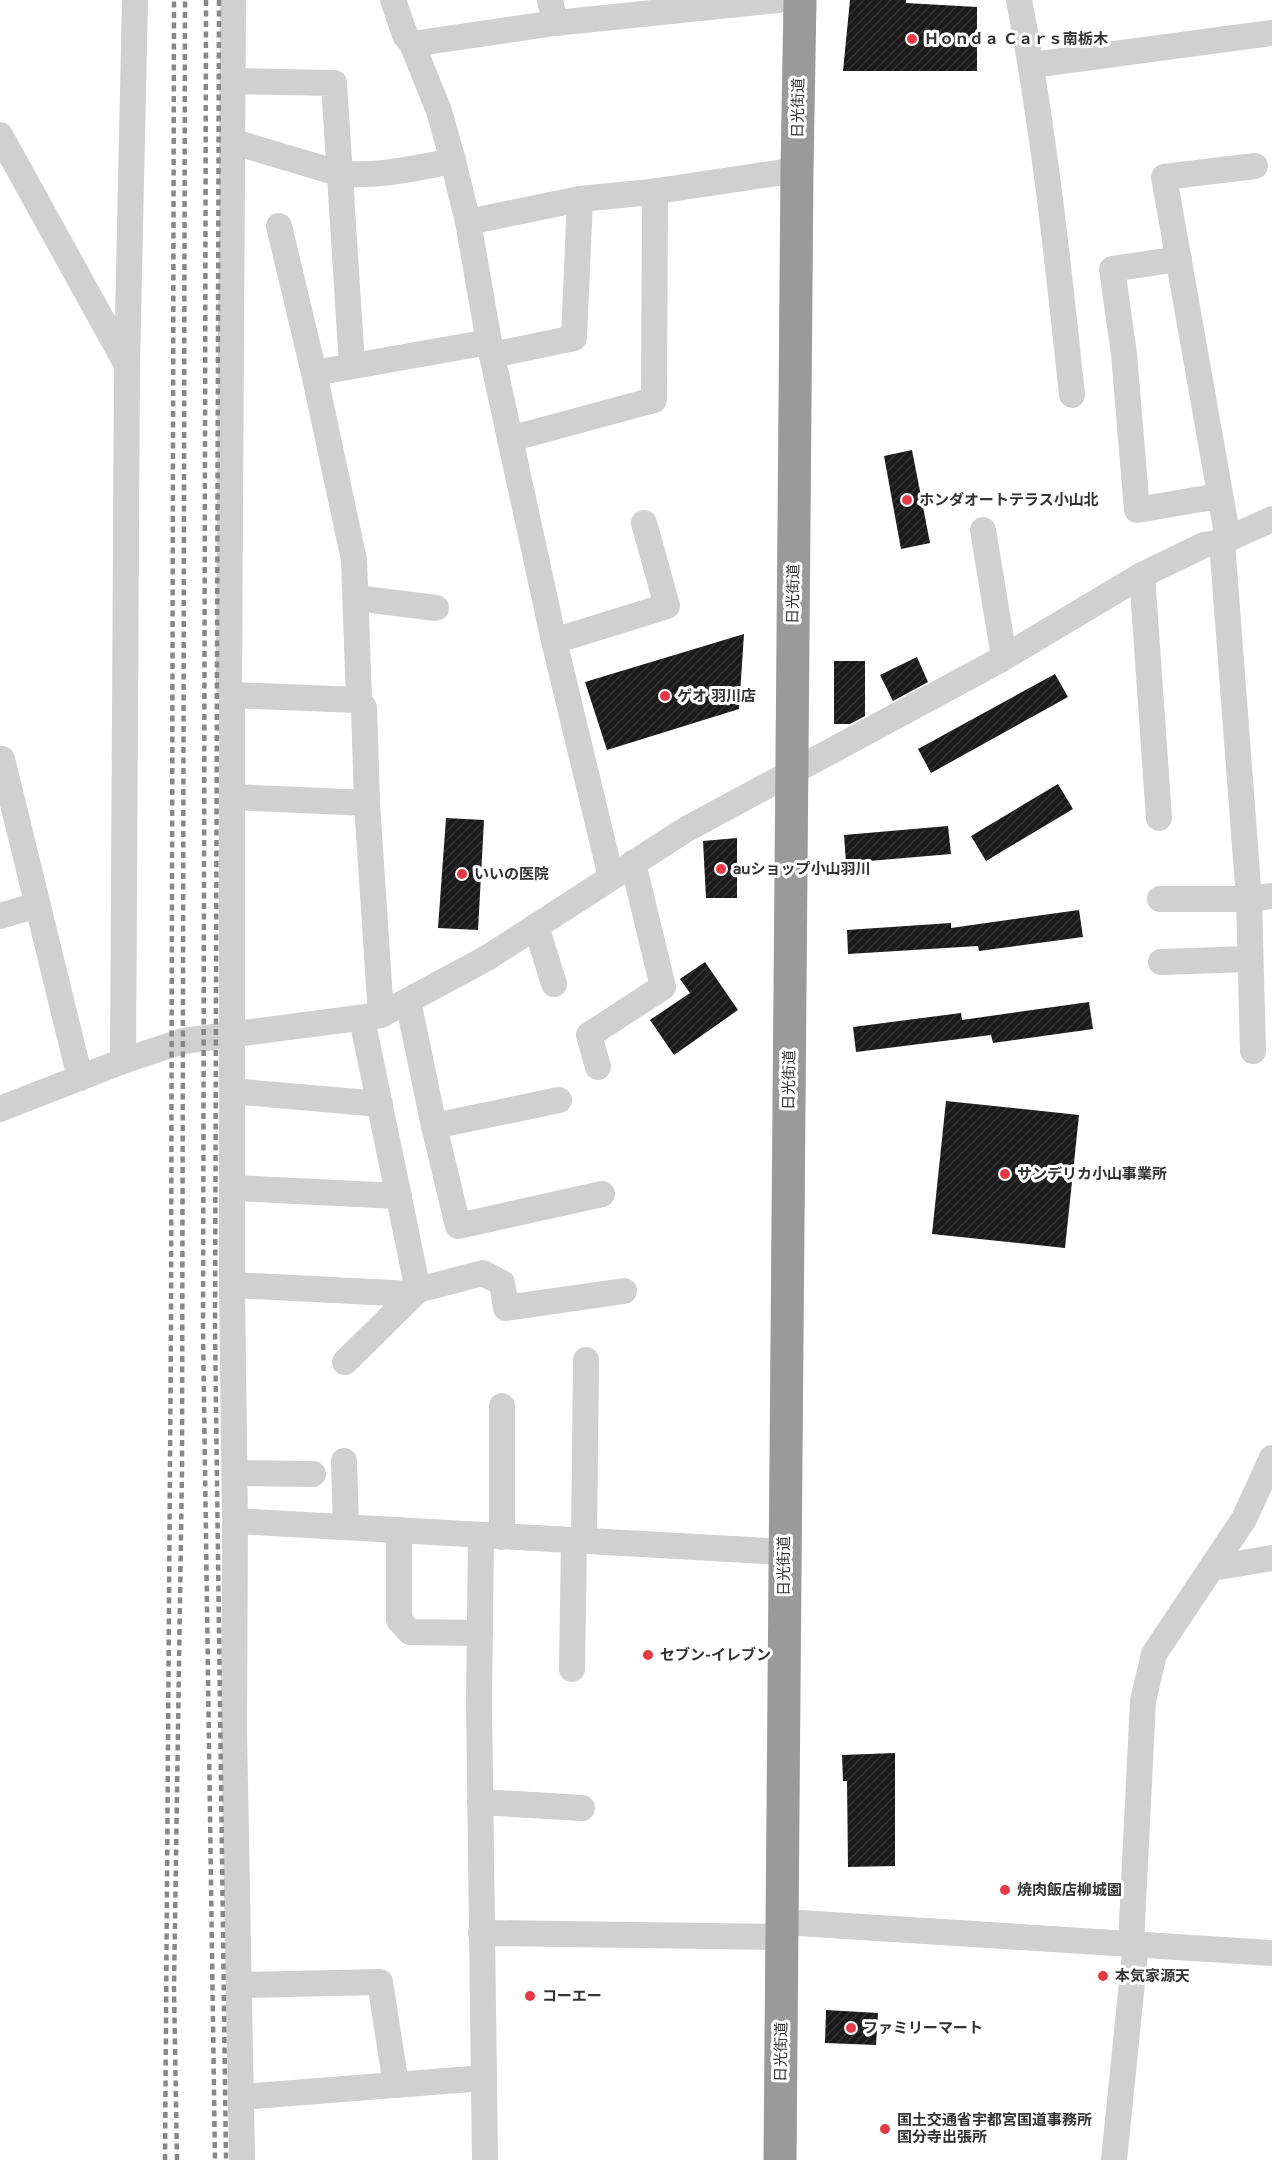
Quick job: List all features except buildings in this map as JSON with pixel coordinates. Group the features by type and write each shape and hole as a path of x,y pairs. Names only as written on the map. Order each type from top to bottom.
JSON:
{"highway":[{"name":"日光街道","path":"780,2160 800,0"}],"street":[{"path":"123,1061 127,365 135,0"},
{"path":"233,0 230,675 232,695 232,1285 235,1473 234,1730 242,2160"},
{"path":"393,0 405,35 412,44 439,111 453,161 468,222 491,348 554,641 611,877"},
{"path":"412,44 552,11 779,0"},
{"path":"1019,0 1032,65 1059,272 1072,395"},
{"path":"1032,65 1272,33"},
{"path":"234,81 334,83 352,365"},
{"path":"0,135 127,365"},
{"path":"234,142 338,173 354,175 383,173 453,161"},
{"path":"1253,1051 1250,959 1261,898 1225,540 1164,177 1255,166"},
{"path":"468,222 580,199 654,192 797,170"},
{"path":"510,439 654,400 654,192"},
{"path":"314,373 352,365 574,338 580,199"},
{"path":"279,226 314,373 354,560 359,700 364,708 371,1017 380,1104 399,1196 415,1292"},
{"path":"1179,259 1112,269 1124,354 1137,510 1219,496"},
{"path":"0,1109 123,1061 183,1041 371,1017 408,1001 487,958 685,830 1004,657 1142,575 1204,545 1225,540 1272,519"},
{"path":"554,641 667,606 644,523"},
{"path":"983,530 1004,657"},
{"path":"1142,575 1158,818"},
{"path":"356,598 436,608"},
{"path":"232,695 359,700"},
{"path":"0,760 2,759 80,1078"},
{"path":"232,797 367,803"},
{"path":"598,1067 589,1035 663,987 633,863"},
{"path":"1160,899 1261,898"},
{"path":"0,916 37,904"},
{"path":"536,926 554,984"},
{"path":"1161,962 1250,959"},
{"path":"408,1001 458,1226 602,1194"},
{"path":"232,1091 380,1104"},
{"path":"434,1126 559,1100"},
{"path":"233,1188 399,1196"},
{"path":"232,1285 415,1292 483,1274 502,1283 506,1308 624,1291"},
{"path":"345,1362 415,1292"},
{"path":"572,1669 586,1360"},
{"path":"485,2160 481,1933 480,1633 502,1406"},
{"path":"1114,2160 1134,1943 1139,1759 1143,1701 1154,1654 1244,1519 1272,1458"},
{"path":"344,1461 346,1527"},
{"path":"235,1473 313,1474"},
{"path":"235,1521 784,1552"},
{"path":"399,1530 399,1620 410,1632 480,1633"},
{"path":"1212,1568 1272,1558"},
{"path":"480,1802 582,1808"},
{"path":"481,1933 783,1929 1134,1943 1272,1953"},
{"path":"240,1985 380,1982 396,2085"},
{"path":"241,2097 484,2078"}],"railway":[{"path":"165,2160 171,1327 174,0"},
{"path":"177,2160 174,1987 182,1471 185,0"},
{"path":"206,0 203,1329 215,2160"},
{"path":"219,0 215,1330 226,2160"}],"place":[{"name":"Ｈｏｎｄａ Ｃａｒｓ南栃木","path":"912,39"},
{"name":"ホンダオートテラス小山北","path":"907,500"},
{"name":"ゲオ 羽川店","path":"665,696"},
{"name":"auショップ小山羽川","path":"721,869"},
{"name":"いいの医院","path":"462,874"},
{"name":"サンデリカ小山事業所","path":"1005,1174"},
{"name":"セブン-イレブン","path":"648,1655"},
{"name":"焼肉飯店柳城園","path":"1005,1890"},
{"name":"本気家源天","path":"1103,1976"},
{"name":"コーエー","path":"530,1996"},
{"name":"ファミリーマート","path":"851,2028"},
{"name":"国土交通省宇都宮国道事務所 国分寺出張所","path":"885,2129"}]}
